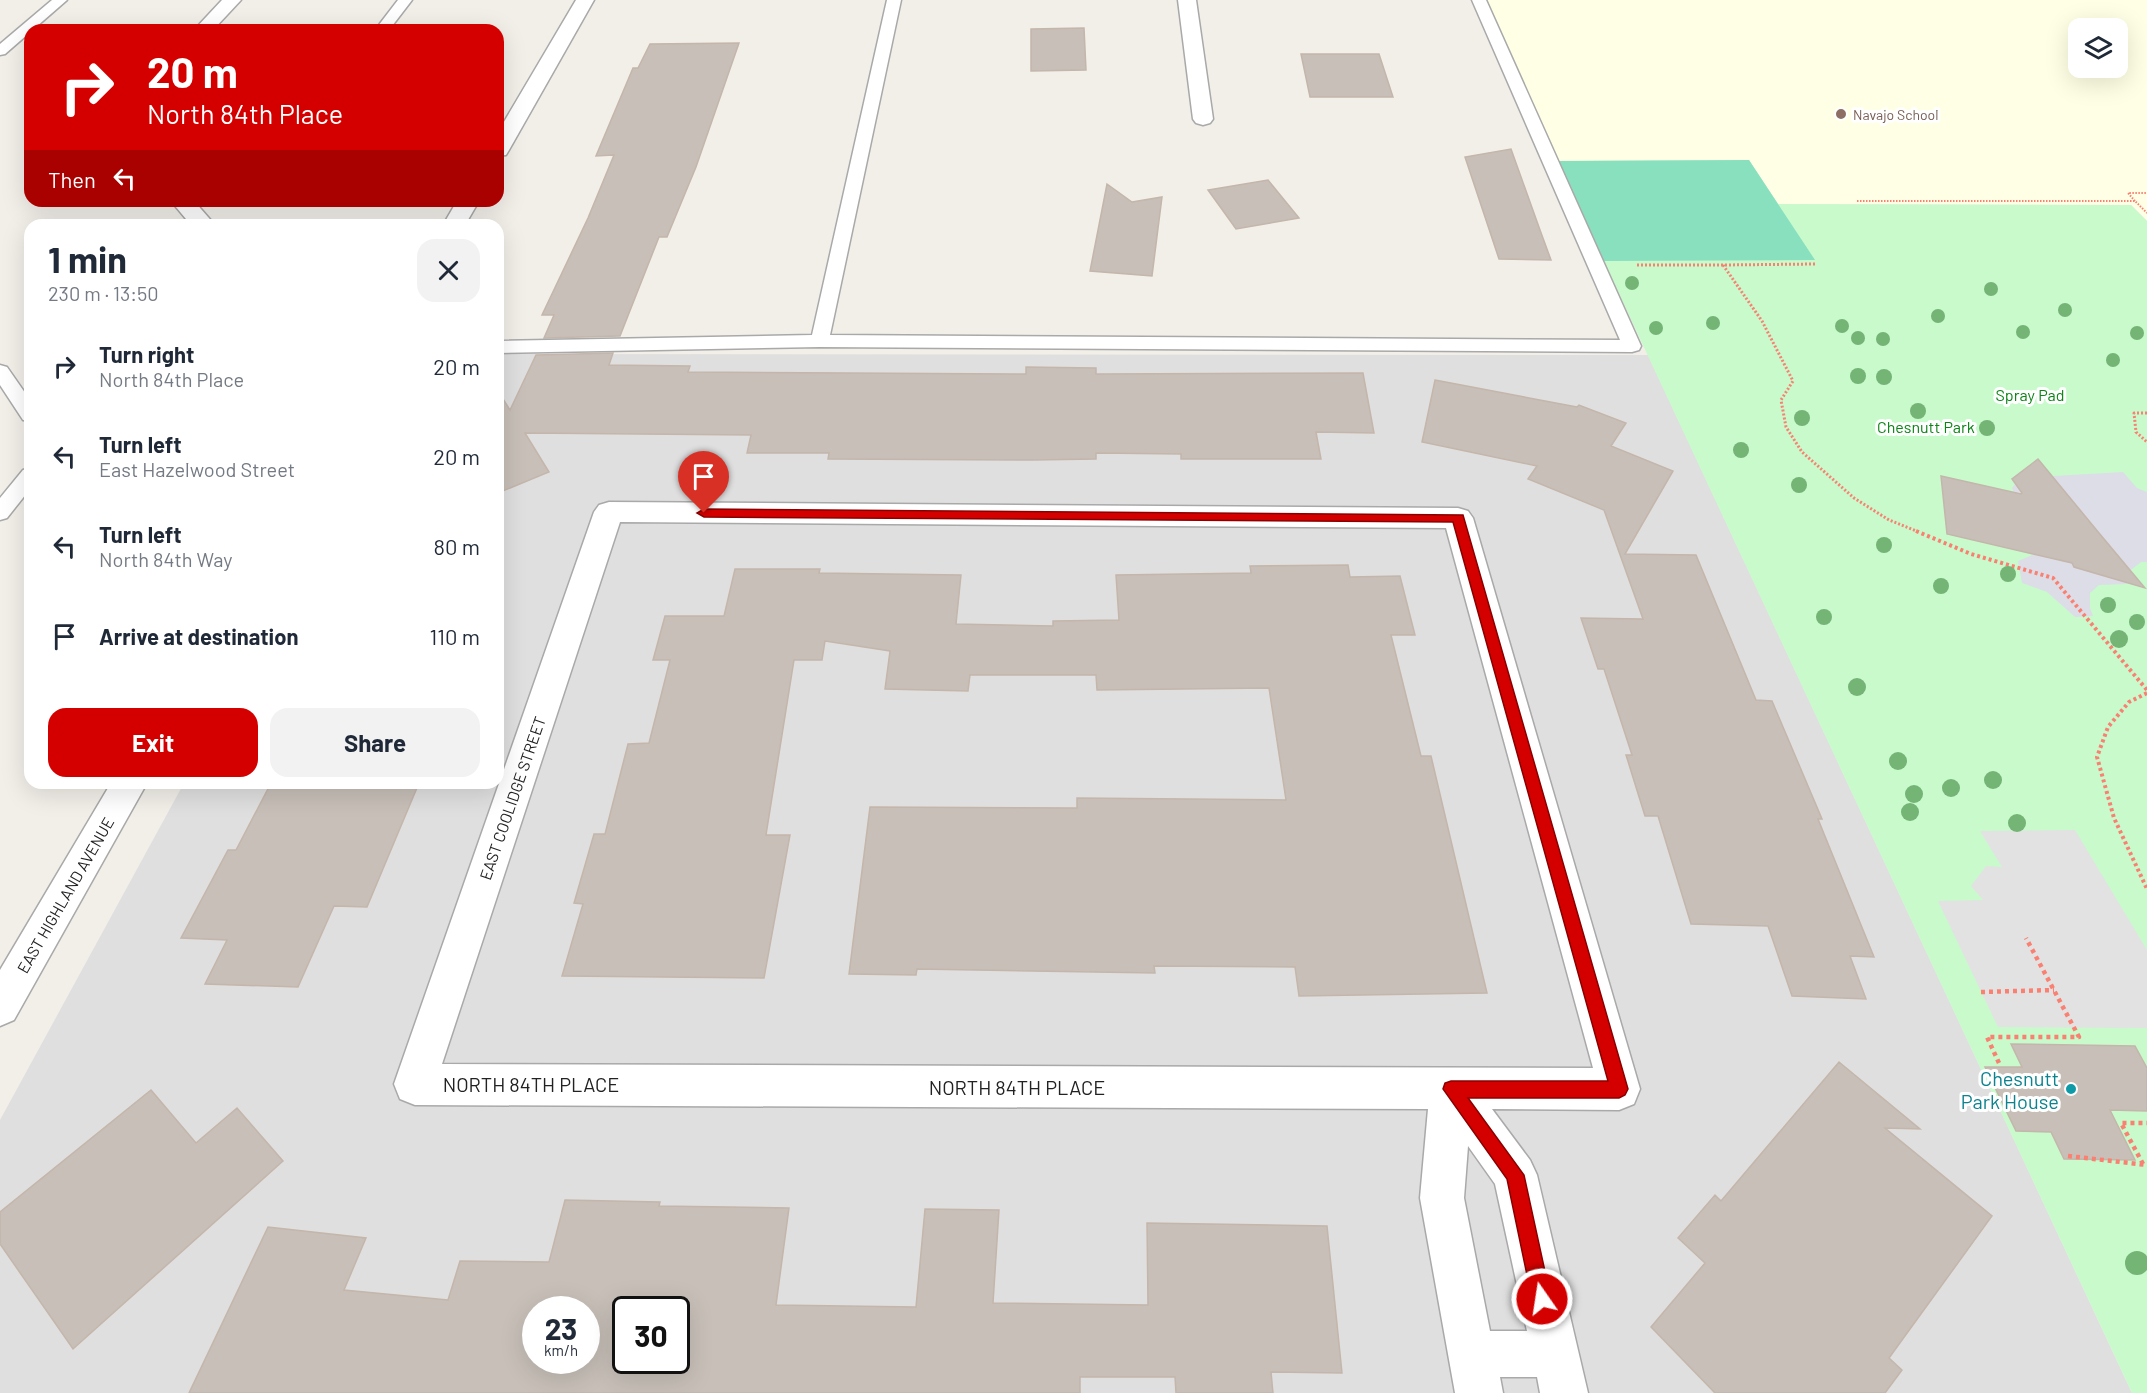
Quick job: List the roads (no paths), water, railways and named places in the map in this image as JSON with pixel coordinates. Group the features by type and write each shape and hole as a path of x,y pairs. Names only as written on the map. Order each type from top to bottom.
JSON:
{"street":[{"path":"209,24 232,0"},
{"path":"504,140 585,0"},
{"path":"1187,0 1203,119"},
{"path":"188,207 198,219"},
{"name":"EAST COOLIDGE STREET","path":"416,1084 609,512 1458,518 1619,1089"},
{"name":"EAST HIGHLAND AVENUE","path":"0,1007 127,789"},
{"name":"NORTH 84TH PLACE","path":"416,1084 1619,1089"},
{"path":"1451,1089 1515,1175 1559,1373 1475,1373 1442,1198 1451,1089"}],"lane":[{"path":"32,24 60,0"},
{"path":"387,24 405,0"},
{"path":"820,340 894,0"},
{"path":"504,347 820,340 1632,346 1479,0"},
{"path":"0,51 24,31"},
{"path":"0,371 24,406"},
{"path":"0,513 24,483"}],"place":[{"name":"Navajo School","path":"1841,114"},
{"name":"Chesnutt Park House","path":"2071,1089"}],"park label":[{"name":"Spray Pad","path":"2030,394"},
{"name":"Chesnutt Park","path":"1926,426"}]}
